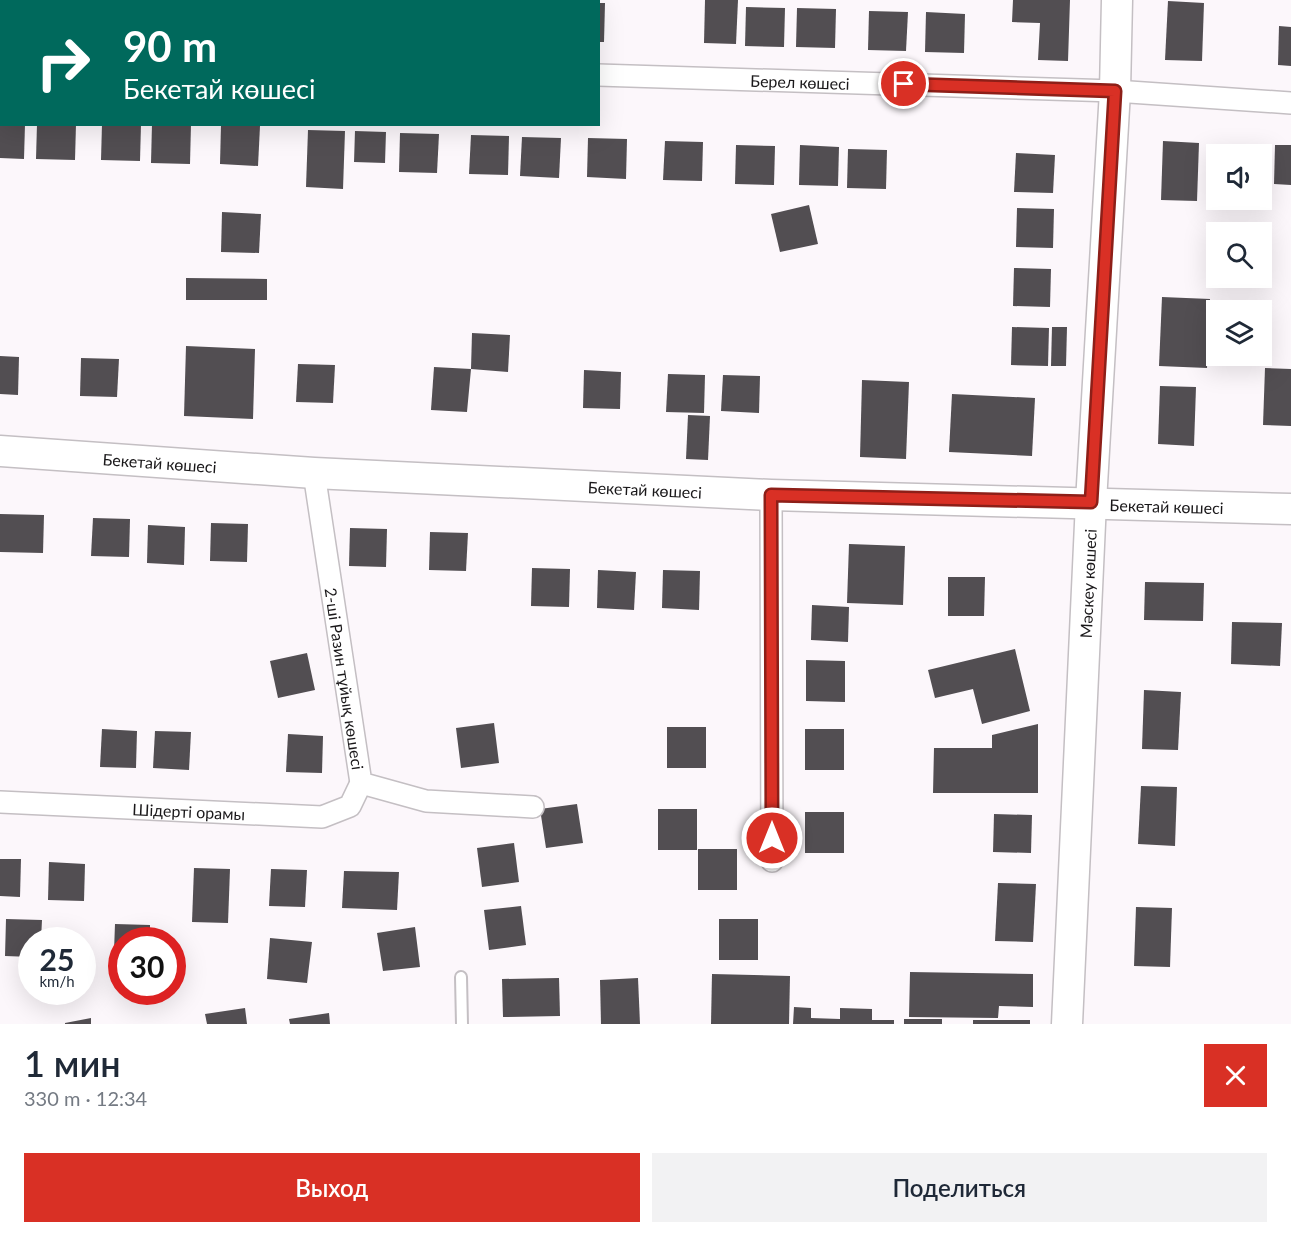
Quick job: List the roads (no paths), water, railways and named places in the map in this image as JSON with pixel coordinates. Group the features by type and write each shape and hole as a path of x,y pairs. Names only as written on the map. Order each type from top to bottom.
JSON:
{"street":[{"name":"Мәскеу көшесі","path":"1067,1024 1091,502 1115,91 1117,0"},
{"name":"Берел көшесі","path":"600,75 1115,91 1291,103"},
{"name":"Бекетай көшесі","path":"0,451 314,472 771,495 1291,509"},
{"name":"2-ші Разин тұйық көшесі","path":"314,472 361,783 426,801 533,807"},
{"path":"771,495 772,861"},
{"name":"Шідерті орамы","path":"0,802 322,816 350,806 361,783"}],"lane":[{"path":"461,977 462,1024"}]}
